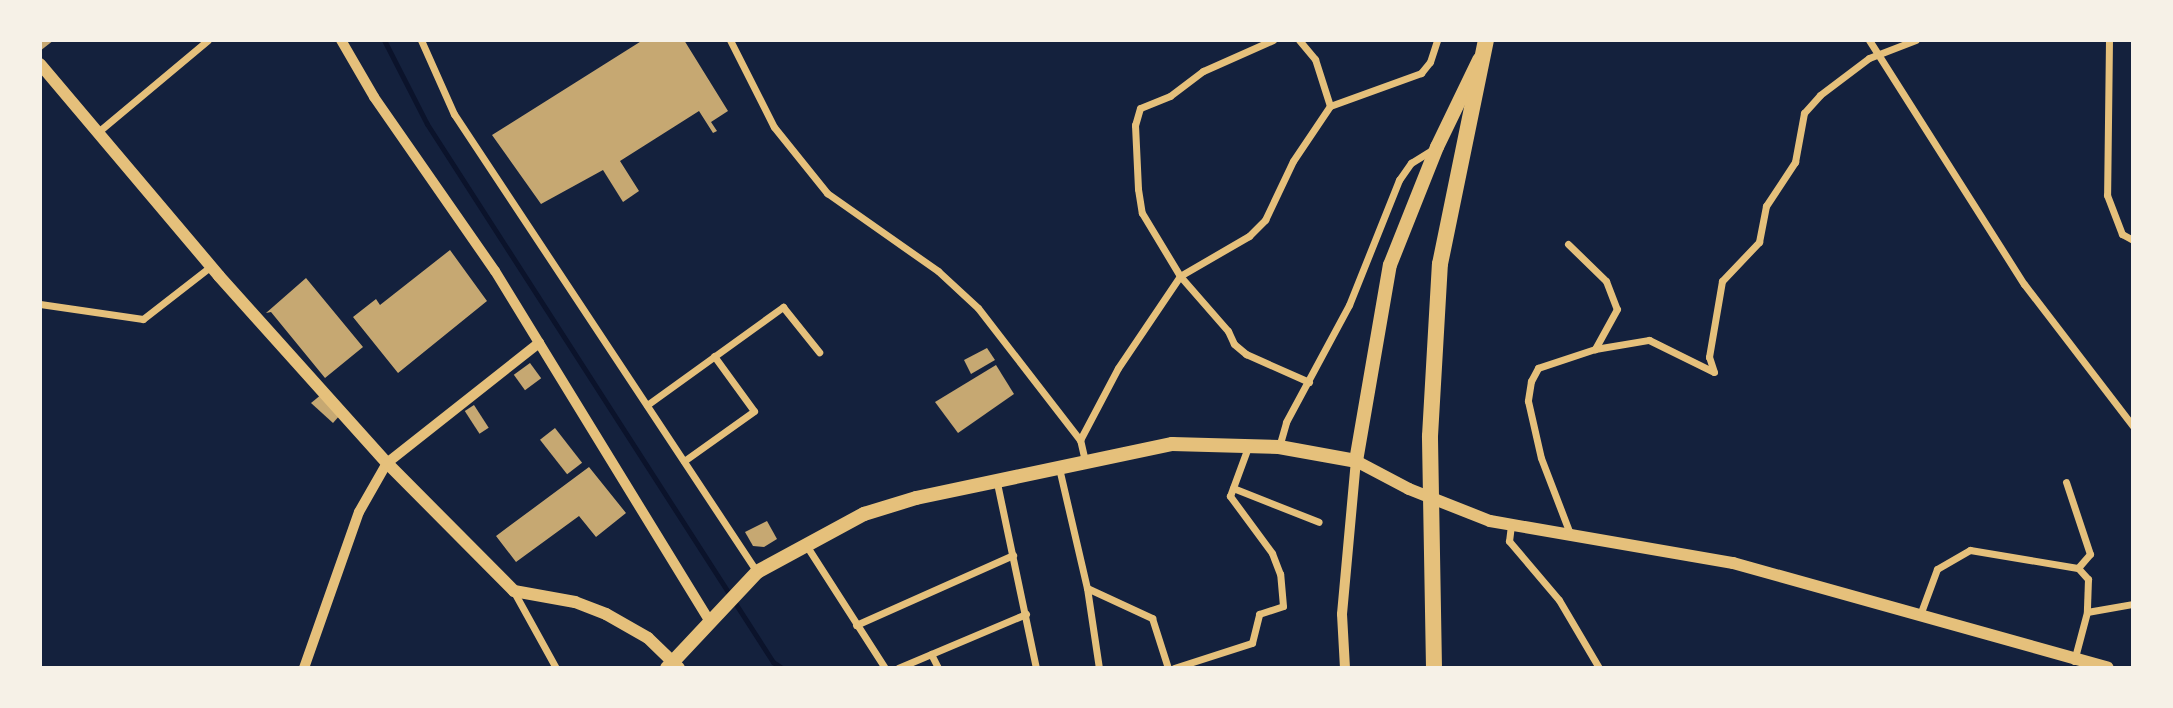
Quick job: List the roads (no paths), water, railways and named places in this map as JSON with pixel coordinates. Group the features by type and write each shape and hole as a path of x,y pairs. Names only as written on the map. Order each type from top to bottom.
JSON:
{"highway":[{"path":"673,666 743,582 805,544 864,514 1085,461 1172,444 1279,447 1356,461 1390,265 1437,147 1488,40"},
{"path":"1434,668 1430,436 1440,264 1488,40"}],"main road":[{"path":"40,64 211,266 387,463 514,591 575,602 606,614 648,638 673,666"},
{"path":"1356,461 1409,489 1511,525 1733,563 2074,661 2108,668"}],"street":[{"path":"98,132 208,40"},
{"path":"341,40 374,97 495,271 714,614"},
{"path":"421,40 454,114 757,572"},
{"path":"730,40 774,127 827,193 938,271 978,308 1080,440 1085,461"},
{"path":"1273,40 1203,71 1170,96 1140,108 1136,146 1142,214 1180,276 1240,349 1309,382"},
{"path":"1299,40 1315,58 1329,106"},
{"path":"1080,440 1118,368 1180,276 1249,236 1265,220 1293,161 1329,106 1421,73 1430,62 1437,40"},
{"path":"1869,40 2024,284 2133,426"},
{"path":"1571,537 1541,458 1528,401 1538,368 1595,349 1649,340 1714,372 1709,357 1722,281 1759,242 1766,206 1795,162 1804,113 1820,95 1878,55 1916,40"},
{"path":"2109,40 2107,195 2122,234 2133,240"},
{"path":"1279,447 1286,422 1349,305 1399,180 1411,163 1437,147"},
{"path":"1568,244 1615,295 1618,309 1595,349"},
{"path":"40,304 142,320 211,266"},
{"path":"647,405 783,307 818,352"},
{"path":"304,668 359,512 387,463 539,343"},
{"path":"684,461 754,411 714,356"},
{"path":"1174,668 1252,643 1259,614 1283,606 1280,574 1272,553 1230,496 1249,445"},
{"path":"1345,668 1342,614 1356,461"},
{"path":"1059,468 1087,588 1099,668"},
{"path":"2066,482 2091,554 2078,568"},
{"path":"996,483 1036,668"},
{"path":"1233,488 1319,522"},
{"path":"1511,525 1509,541 1559,600 1599,668"},
{"path":"805,544 885,668"},
{"path":"1920,615 1937,569 1970,550 2078,568 2088,579 2087,612 2074,661"},
{"path":"856,625 1013,555"},
{"path":"1087,588 1153,618 1168,668"},
{"path":"514,591 556,668"},
{"path":"2087,612 2133,604"},
{"path":"898,668 1026,614"},
{"path":"931,654 938,668"}],"waterway":[{"path":"384,40 427,124 773,662 782,668"}]}
